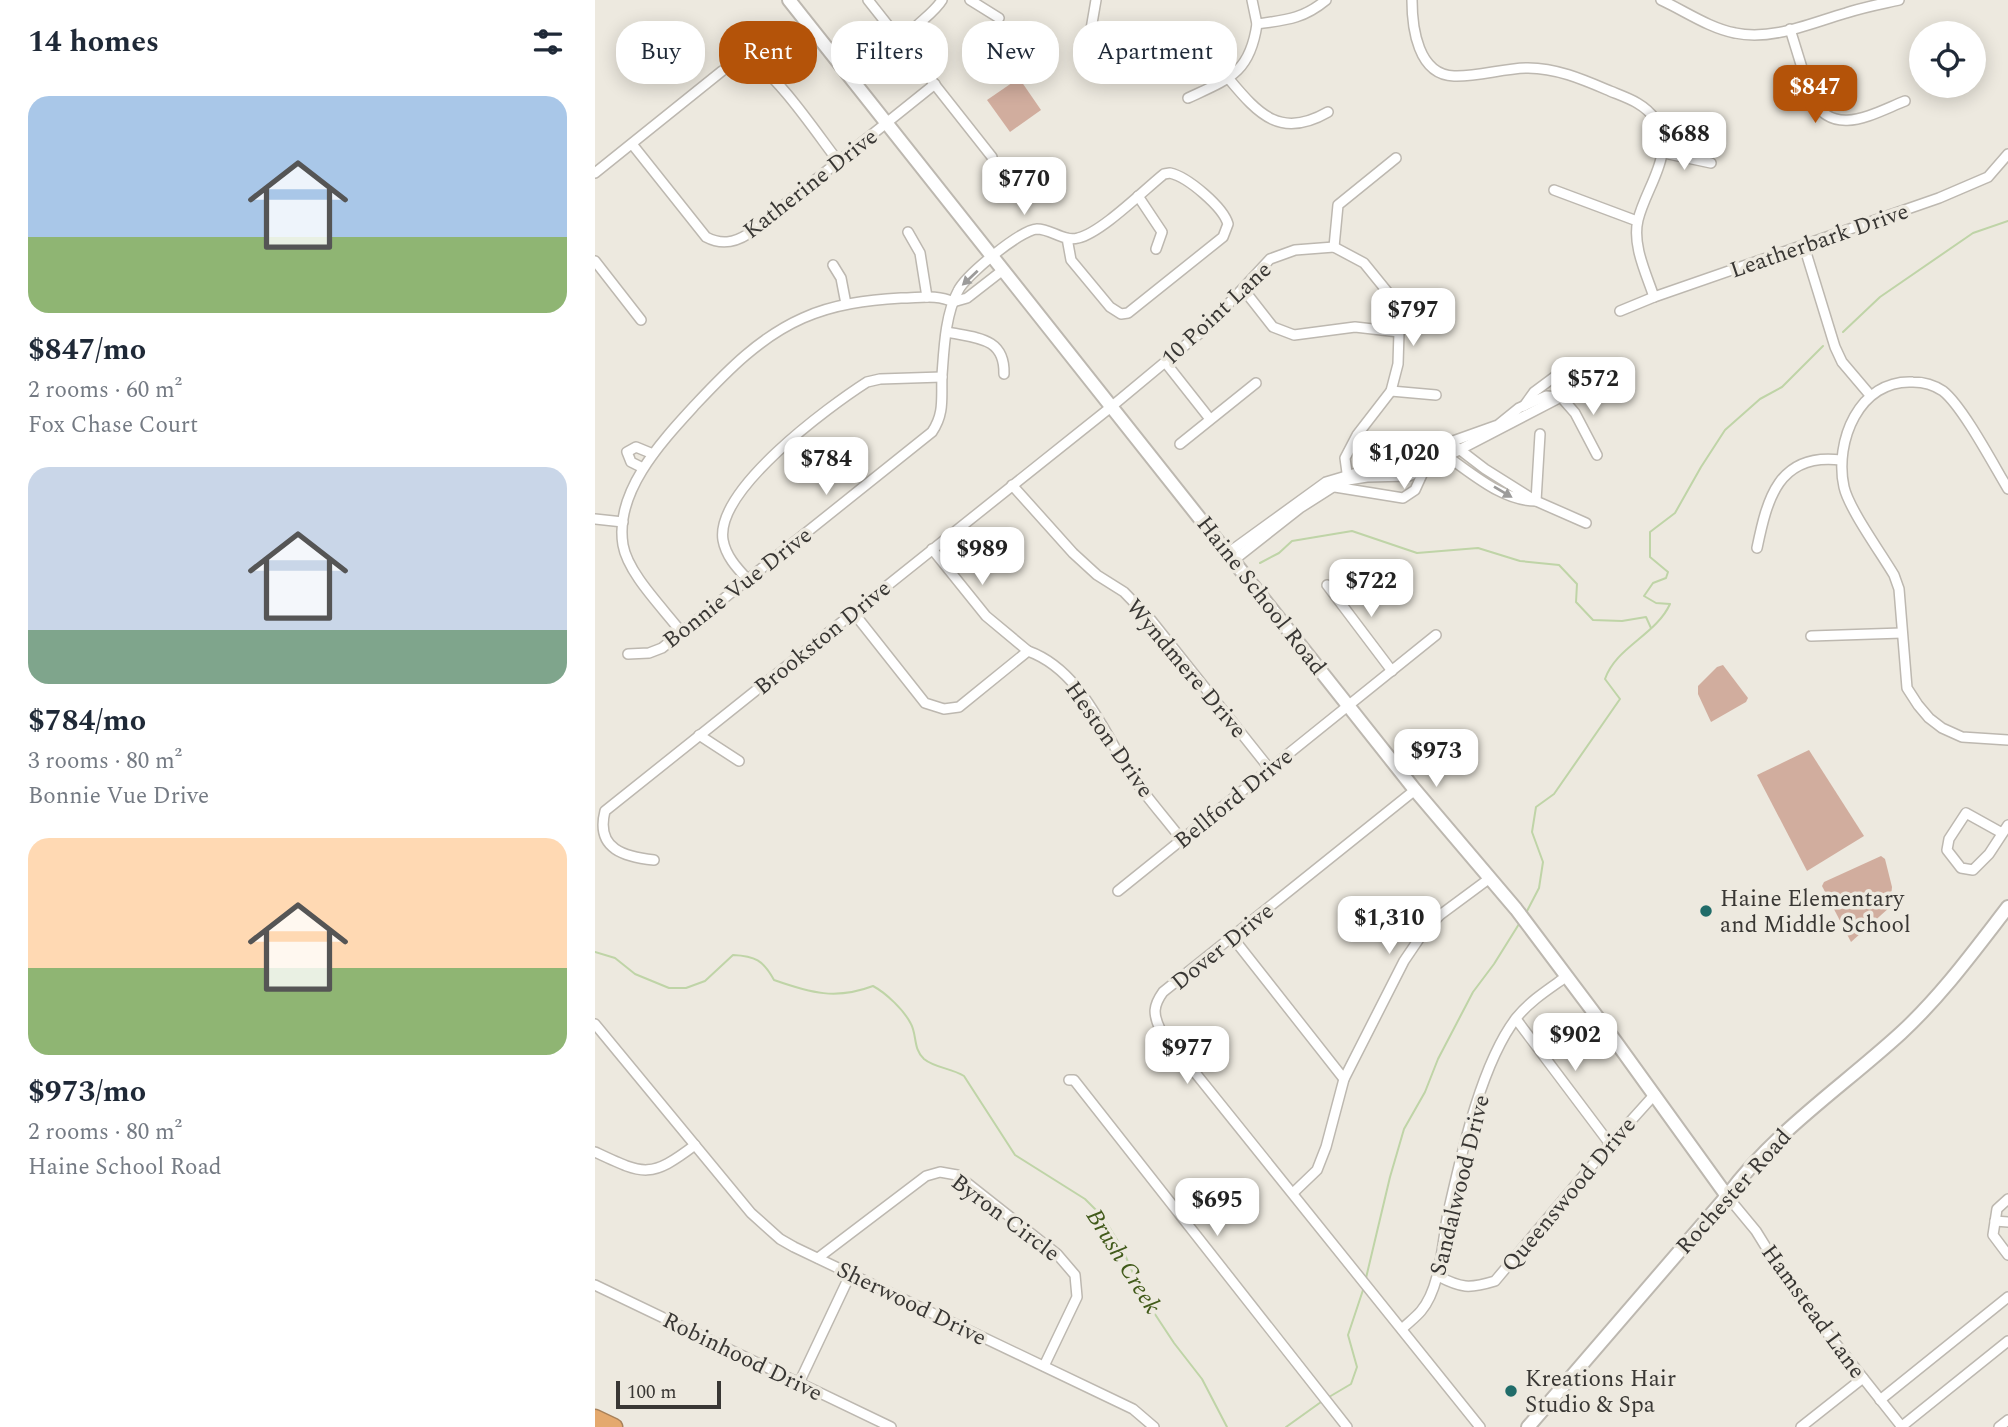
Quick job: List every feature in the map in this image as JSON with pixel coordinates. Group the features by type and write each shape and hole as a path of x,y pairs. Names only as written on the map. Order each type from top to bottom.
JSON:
{"highway":[{"path":"595,1418 614,1427"}],"street":[{"name":"Haine School Road","path":"789,0 1415,790 1490,878 1567,976 1727,1196"},
{"path":"868,0 884,21"},
{"path":"923,21 934,12 942,0"},
{"path":"970,0 999,18"},
{"path":"1092,21 1096,0"},
{"path":"1237,70 1252,47 1257,24 1252,0"},
{"path":"1257,24 1297,18 1314,11 1326,0"},
{"path":"1412,0 1414,28 1419,46 1424,57 1437,72 1455,76 1495,70 1541,68 1580,79 1648,110 1662,134 1664,153 1637,221 1638,252 1654,297"},
{"path":"1661,0 1674,3 1716,27 1735,33 1762,35 1899,0"},
{"path":"1790,29 1815,106 1831,118 1855,120 1905,101"},
{"path":"595,173 727,68 738,63 750,63 762,68 838,161"},
{"name":"Katherine Drive","path":"632,144 706,237 721,242 737,240 935,84"},
{"path":"935,84 992,157"},
{"path":"1188,98 1218,84"},
{"path":"1233,84 1246,100 1270,120 1284,124 1304,123 1328,112"},
{"path":"1664,153 1711,163"},
{"name":"Leatherbark Drive","path":"1621,311 1654,297 1939,198 1988,177 2008,154"},
{"path":"1347,478 1345,458 1357,435 1391,391 1398,364 1399,332 1390,295 1364,263 1334,247 1338,205 1395,158"},
{"path":"1164,174 1177,174 1220,208 1229,224 1223,237 1135,310 1121,314 1110,307 1071,260 1067,238 1078,238 1095,230 1164,174"},
{"path":"1554,190 1637,221"},
{"path":"1138,195 1162,232 1156,249"},
{"name":"Bonnie Vue Drive","path":"628,654 655,652 682,633 932,432 943,409 942,377 947,332 958,289 992,257 1028,231 1045,230 1067,238"},
{"path":"908,232 921,253 927,297"},
{"path":"1804,246 1835,347 1842,362 1870,395"},
{"name":"10 Point Lane","path":"1111,407 1206,328 1270,259 1295,250 1334,247"},
{"path":"595,261 641,320"},
{"path":"833,265 839,273 846,304"},
{"path":"682,633 631,566 623,546 623,522 633,489 643,468 664,438 728,371 754,348 803,318 846,304 927,297 939,297 953,302 967,298 1003,270"},
{"path":"1244,290 1273,327 1294,335 1355,327 1399,332"},
{"path":"947,332 980,338 995,345 1003,356 1004,374"},
{"path":"1165,362 1210,419"},
{"path":"1231,557 1318,486 1498,425 1524,405 1534,392 1569,366"},
{"path":"749,580 731,560 724,545 723,532 727,515 739,494 789,440 867,382 880,379 942,377"},
{"path":"2008,489 1954,402 1934,386 1902,381 1870,395 1848,430 1841,460 1847,496 1896,582 1901,602 1907,688 1929,718 1943,728 1962,737 2008,740"},
{"path":"1180,444 1256,383"},
{"path":"1391,391 1436,395"},
{"path":"1524,405 1546,396 1562,397 1575,414 1597,455"},
{"path":"1231,557 1347,478 1409,476 1445,455 1562,397"},
{"path":"1521,418 1524,405"},
{"name":"Brookston Drive","path":"654,860 615,853 605,846 599,834 599,822 605,811 1111,407"},
{"path":"1535,501 1540,434"},
{"path":"1444,443 1460,448 1485,470 1535,501"},
{"path":"643,468 631,463 627,452 636,447 653,454"},
{"path":"1414,454 1428,466"},
{"path":"1445,455 1510,497 1535,501 1586,523"},
{"path":"1757,548 1765,509 1774,488 1784,476 1808,463 1841,460"},
{"path":"1333,487 1403,498 1415,490 1428,466"},
{"name":"Wyndmere Drive","path":"1012,485 1073,553 1097,575 1124,592 1151,620 1269,768"},
{"path":"595,519 623,522"},
{"name":"Heston Drive","path":"932,549 986,616 1028,651 1046,657 1073,682 1134,778 1182,839"},
{"path":"1327,585 1392,671"},
{"path":"853,612 925,703 944,709 959,707 1028,651"},
{"path":"1811,636 1902,632"},
{"name":"Bellford Drive","path":"1118,891 1436,635"},
{"path":"699,735 739,761"},
{"name":"Dover Drive","path":"1415,790 1163,992 1156,1002 1154,1016 1160,1029 1480,1427"},
{"path":"1966,813 2005,829 1983,862 1973,870 1961,868 1947,849 1949,839 1966,813"},
{"path":"1293,1192 1317,1170 1344,1079 1404,961 1423,933 1440,915 1490,878"},
{"name":"Rochester Road","path":"1528,1427 1727,1196 1746,1170 1782,1133 1886,1046 1935,999 2008,907"},
{"path":"1233,938 1344,1079"},
{"name":"Sandalwood Drive","path":"1402,1329 1423,1310 1438,1276 1449,1212 1477,1100 1496,1054 1516,1019 1532,1002 1567,976"},
{"path":"1516,1019 1610,1144"},
{"name":"Sherwood Drive","path":"595,1024 751,1213 780,1239 1133,1409 1154,1427"},
{"path":"1069,1080 1075,1080 1347,1427"},
{"name":"Queenswood Drive","path":"1438,1276 1456,1286 1470,1287 1495,1281 1654,1094"},
{"path":"595,1152 632,1169 650,1170 668,1165 695,1145"},
{"name":"Byron Circle","path":"818,1258 926,1175 940,1171 957,1175 1057,1254 1075,1275 1077,1297 1044,1366"},
{"name":"Hamstead Lane","path":"1727,1196 1756,1231 1790,1286 1901,1427"},
{"path":"2008,1199 1997,1209 1993,1235 2008,1255"},
{"path":"1995,1221 2008,1222"},
{"path":"799,1383 850,1275"},
{"name":"Robinhood Drive","path":"595,1285 891,1427"},
{"path":"1880,1400 2008,1297"},
{"path":"1901,1427 2008,1341"},
{"path":"1801,1427 1863,1378"},
{"path":"1999,1427 2008,1420"}],"shaded area":[{"path":"1010,84 1023,84 1041,110 1010,132 987,100"},
{"path":"1723,665 1748,698 1746,702 1711,722 1698,694 1698,686 1717,667"},
{"path":"1809,750 1864,836 1807,871 1757,775"},
{"path":"1881,856 1885,859 1892,887 1890,907 1851,942 1822,886 1824,882"}],"waterway":[{"path":"1843,332 1880,297 1973,233 2008,221"},
{"path":"1526,913 1539,888 1543,862 1532,832 1536,807 1554,794 1620,699 1605,679 1610,668 1664,615 1670,604 1656,603 1644,596 1653,583 1666,578 1668,572 1650,557 1650,532 1675,513 1725,430 1760,399 1782,387 1823,346"},
{"path":"1260,563 1279,553 1292,541 1352,531 1417,553 1478,548 1520,561 1559,565 1577,584 1576,602 1593,620 1622,621 1646,617 1651,628"},
{"path":"1366,1278 1404,1129 1425,1092 1438,1059 1473,992 1519,924"},
{"name":"Brush Creek","path":"595,952 615,958 635,974 669,988 686,988 705,981 733,955 758,960 774,980 800,988 835,994 873,986 883,993 908,1019 924,1059 964,1076 1015,1155 1085,1199 1103,1217 1122,1248 1143,1296 1202,1379 1227,1427"},
{"path":"1329,1397 1351,1384 1357,1367 1348,1335 1364,1287"},
{"path":"1286,1427 1321,1402"}],"place":[{"name":"Haine Elementary and Middle School","path":"1706,911"},
{"name":"Kreations Hair Studio & Spa","path":"1511,1391"}]}
